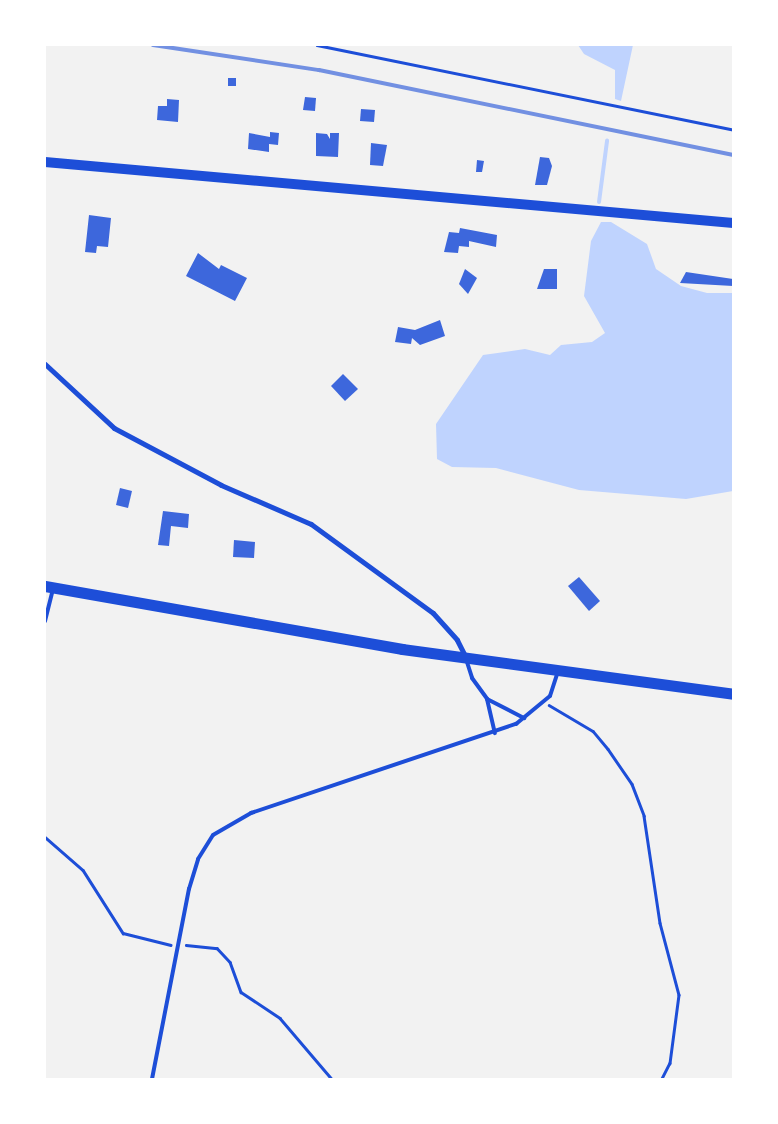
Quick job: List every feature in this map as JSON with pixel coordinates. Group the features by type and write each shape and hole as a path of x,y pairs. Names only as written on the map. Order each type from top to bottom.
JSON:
{"main road":[{"path":"45,162 733,223"},
{"path":"49,587 466,659 733,694"}],"street":[{"path":"45,364 114,428 221,485 311,524 433,613 458,640 466,659"}],"lane":[{"path":"45,621 49,587"},
{"path":"466,659 472,678 487,699 495,733"},
{"path":"152,1079 178,945 198,859 214,836 229,822 495,733 524,718 545,702 558,672"},
{"path":"487,699 524,718"}],"path":[{"path":"317,45 733,130"},
{"path":"545,702 593,731 632,784 644,816 660,923 679,995 670,1063 662,1079"},
{"path":"45,837 83,870 123,933 178,945 217,948 230,962 241,992 280,1018 332,1079"}],"water":[{"path":"578,45 633,45 621,101 615,99 615,70 584,54"},
{"path":"601,222 611,222 647,244 656,269 681,286 707,293 733,293 733,491 686,499 579,490 496,468 452,467 437,459 436,424 483,355 525,349 550,355 561,345 592,342 605,333 584,296 591,241"}],"building":[{"path":"228,78 236,78 236,86 228,86"},
{"path":"305,97 316,98 315,111 303,110"},
{"path":"167,99 179,100 178,122 157,120 158,106 167,106"},
{"path":"361,109 375,110 374,122 360,121"},
{"path":"270,132 279,133 278,145 269,144 269,152 248,149 249,133 270,137"},
{"path":"316,133 327,134 330,139 330,133 339,133 338,157 316,156"},
{"path":"371,143 387,145 383,166 370,165"},
{"path":"540,157 549,158 552,166 547,185 535,185"},
{"path":"477,160 484,161 482,172 476,172"},
{"path":"89,215 111,218 108,247 97,246 96,253 85,252"},
{"path":"460,228 497,235 496,247 469,241 469,247 459,246 458,253 444,252 449,232 459,233"},
{"path":"198,253 219,269 221,265 247,278 235,301 186,276"},
{"path":"465,269 477,278 468,294 459,284"},
{"path":"544,269 557,269 557,289 537,289"},
{"path":"686,272 733,279 733,286 680,283"},
{"path":"440,320 445,336 420,345 412,338 411,344 395,342 398,327 415,330"},
{"path":"343,374 358,389 345,401 331,386"},
{"path":"120,488 132,491 128,508 116,505"},
{"path":"163,511 189,514 188,528 171,526 169,546 158,545"},
{"path":"234,540 255,542 254,558 233,557"},
{"path":"579,577 600,601 589,611 568,586"}],"waterway":[{"path":"599,202 607,141"}],"railway":[{"path":"153,45 319,70 733,155"}]}
